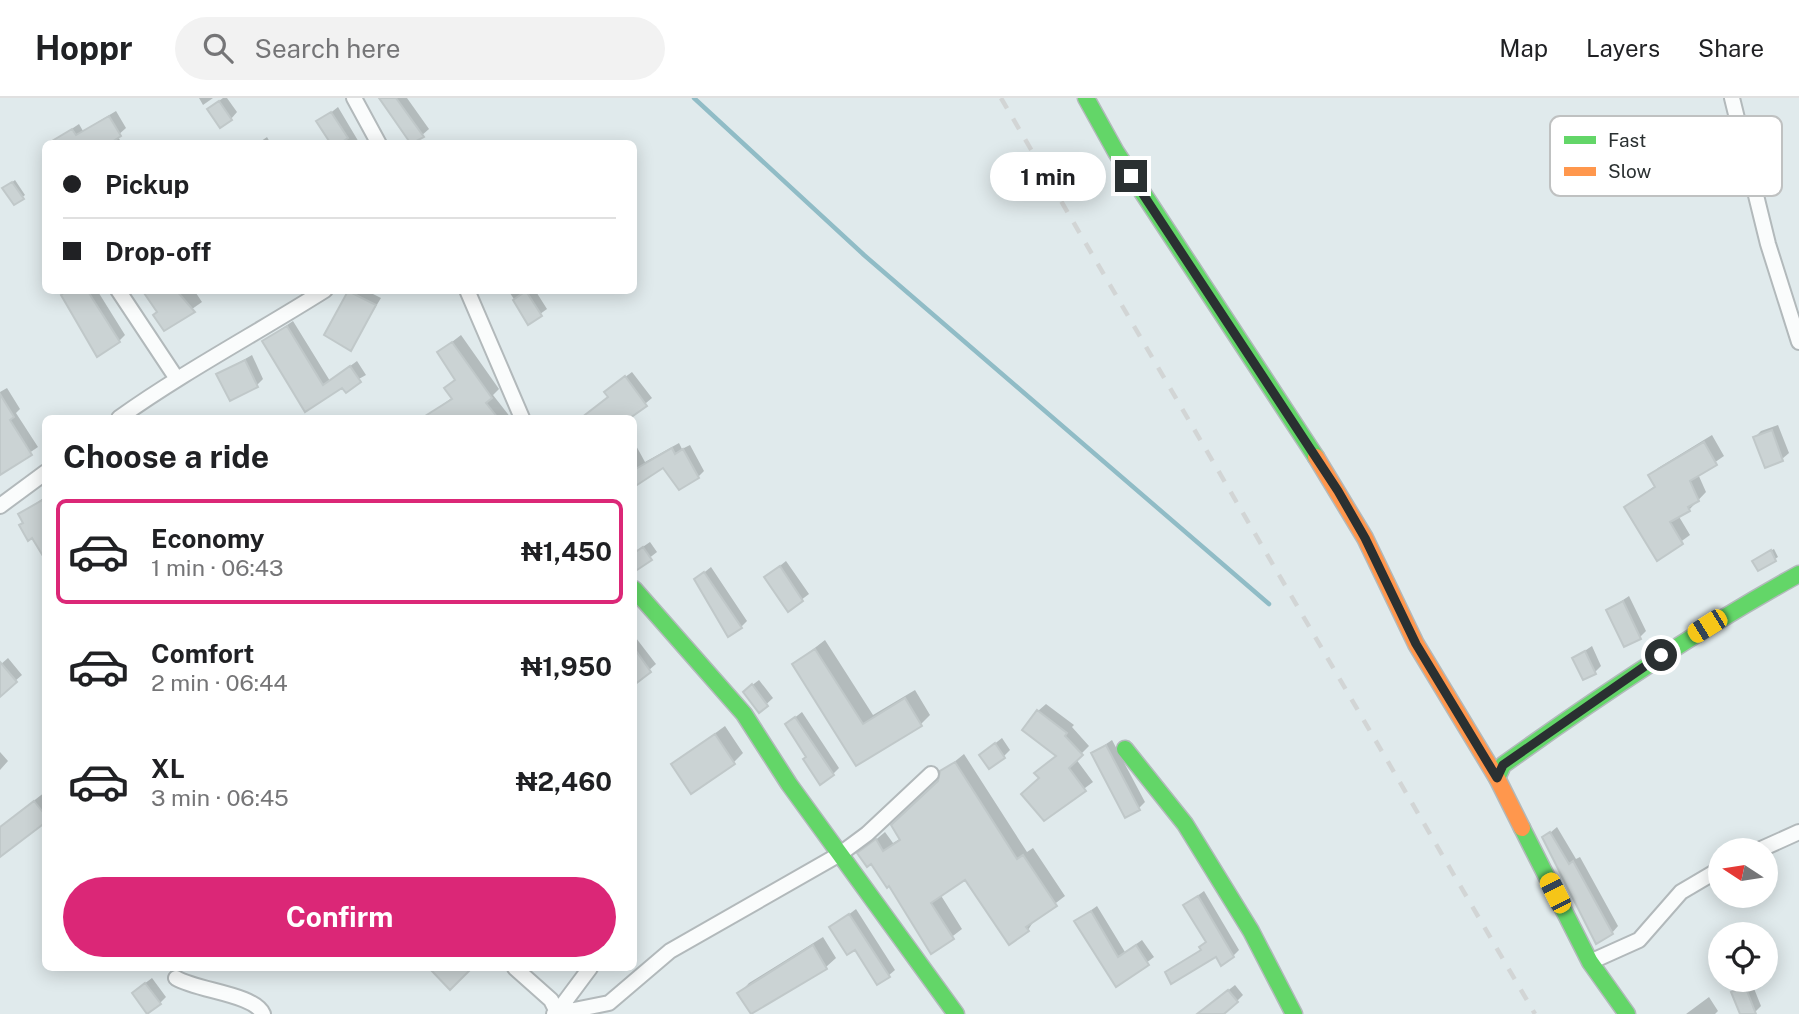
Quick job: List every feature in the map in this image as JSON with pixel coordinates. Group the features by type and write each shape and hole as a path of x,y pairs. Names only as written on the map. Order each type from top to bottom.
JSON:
{"street":[{"path":"354,98 377,140"},
{"path":"1086,98 1116,152 1338,491 1365,538 1416,644 1497,778 1590,962 1627,1014"},
{"path":"1732,98 1737,116"},
{"path":"1757,196 1799,342"},
{"path":"121,294 177,379"},
{"path":"124,415 177,379 238,345 319,294"},
{"path":"469,294 521,415"},
{"path":"0,506 42,475"},
{"path":"1497,778 1503,765 1614,684 1730,611 1799,574"},
{"path":"637,592 726,693 795,795 897,928 935,989 956,1014"},
{"path":"1125,749 1185,824 1251,931 1294,1014"},
{"path":"557,1012 609,1003 670,951 840,854 867,834 931,774"},
{"path":"1778,841 1799,831"},
{"path":"1590,962 1639,940 1681,892 1708,876"},
{"path":"518,971 551,1000 557,1012"},
{"path":"557,1012 588,971"},
{"path":"176,978 193,987 250,1001 262,1014"}],"building":[{"path":"379,98 396,98 424,137 408,140"},
{"path":"219,101 232,120 220,128 207,109"},
{"path":"331,112 348,138 328,140 316,121"},
{"path":"109,116 121,136 115,140 54,140 72,129 76,135"},
{"path":"12,182 24,199 14,205 2,188"},
{"path":"90,294 120,342 97,357 61,295"},
{"path":"145,294 179,294 195,312 164,331 153,315 157,312"},
{"path":"346,294 354,294 376,305 351,351 324,335"},
{"path":"522,294 528,294 542,316 528,325 513,300"},
{"path":"287,326 323,385 350,366 361,382 346,393 342,388 305,412 262,341"},
{"path":"452,342 492,398 486,403 496,415 427,415 452,399 444,388 455,380 437,352"},
{"path":"245,360 258,387 230,401 216,374"},
{"path":"625,376 647,406 634,415 585,415 608,397 604,392"},
{"path":"0,394 14,417 10,420 32,455 0,475"},
{"path":"1772,430 1783,461 1765,468 1753,437"},
{"path":"1704,442 1717,465 1690,481 1699,501 1688,507 1690,511 1670,522 1683,544 1657,561 1624,507 1655,487 1648,475"},
{"path":"672,448 675,454 683,449 699,478 679,490 663,468 637,485 637,468"},
{"path":"42,500 42,554 32,538 28,541 19,525 23,523 18,514"},
{"path":"643,547 652,560 637,570 637,551"},
{"path":"1771,550 1776,561 1758,571 1752,561"},
{"path":"780,566 803,601 788,612 764,577"},
{"path":"704,572 742,628 728,637 694,579"},
{"path":"1623,601 1641,639 1624,647 1606,610"},
{"path":"815,649 863,724 905,698 922,726 856,766 792,664"},
{"path":"1585,651 1596,674 1583,680 1572,658"},
{"path":"637,652 651,672 637,683"},
{"path":"0,662 17,682 0,697"},
{"path":"752,684 768,706 759,713 743,692"},
{"path":"1037,710 1067,733 1065,736 1083,755 1069,768 1086,791 1044,821 1021,794 1039,778 1034,773 1056,756 1022,730"},
{"path":"795,717 834,775 820,785 785,724"},
{"path":"715,734 735,764 691,794 671,764"},
{"path":"995,743 1005,758 989,769 979,755"},
{"path":"1106,745 1140,810 1125,818 1091,753"},
{"path":"955,762 1017,859 1023,855 1057,906 1026,927 1029,931 1009,945 965,880 931,903 954,939 931,954 889,886 887,888 871,864 867,867 857,853 876,839 883,851 900,840 891,825 938,781 940,771"},
{"path":"34,801 42,811 42,825 0,857 0,827"},
{"path":"1550,832 1569,864 1573,861 1613,934 1596,944 1542,837"},
{"path":"1198,896 1234,957 1221,966 1216,957 1171,984 1165,972 1201,950 1199,947 1206,942 1183,905"},
{"path":"1091,911 1118,957 1136,945 1149,965 1116,987 1074,921"},
{"path":"849,914 890,977 877,985 855,950 847,955 829,927"},
{"path":"813,945 827,969 751,1014 737,993"},
{"path":"432,971 469,971 450,990"},
{"path":"145,983 161,1004 147,1014 132,993"},
{"path":"1228,990 1238,1002 1224,1014 1197,1014"},
{"path":"1731,992 1747,992 1756,1014 1740,1014"}],"waterway":[{"path":"694,98 864,255 1269,604"}],"railway":[{"path":"1001,98 1535,1014"}],"traffic: fast":[{"path":"1086,98 1116,152 1316,457"},
{"path":"1497,778 1503,765 1612,689 1685,641 1799,574"},
{"path":"637,592 744,714 789,784 956,1014"},
{"path":"1125,749 1185,824 1251,931 1294,1014"},
{"path":"1522,828 1590,962 1627,1014"}],"traffic: slow":[{"path":"1316,457 1365,538 1416,644 1497,778 1522,828"}],"route":[{"path":"1131,176 1338,491 1365,538 1416,644 1497,778 1497,771 1503,765 1614,684 1661,655"}]}
